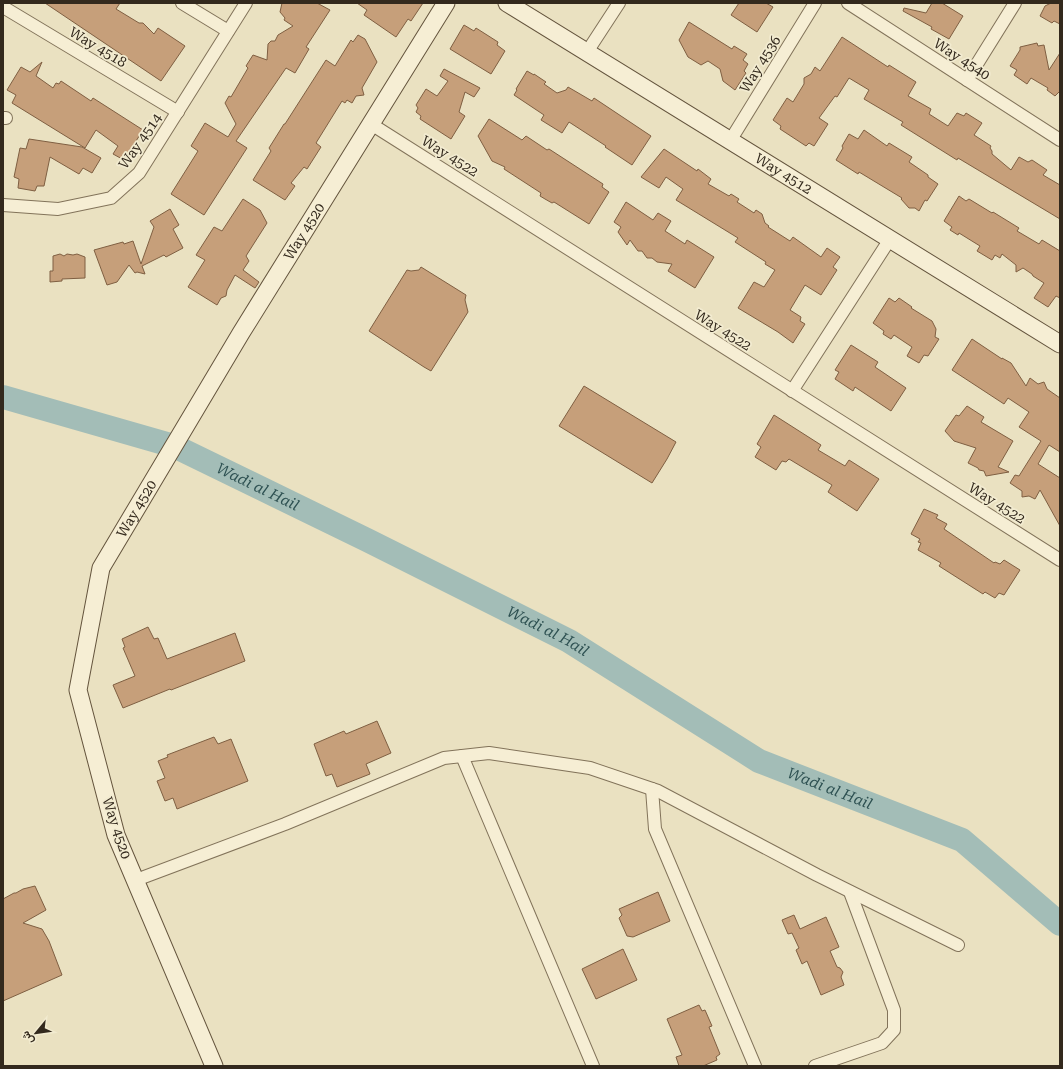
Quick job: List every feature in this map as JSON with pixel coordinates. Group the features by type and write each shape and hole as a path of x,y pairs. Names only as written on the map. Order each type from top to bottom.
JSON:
{"street":[{"path":"182,3 228,31"},
{"name":"Way 4514","path":"3,205 58,209 111,198 139,173 246,3"},
{"name":"Way 4520","path":"214,1066 116,835 78,690 102,568 241,333 446,3"},
{"name":"Way 4512","path":"507,3 1060,344"},
{"path":"587,52 619,3"},
{"name":"Way 4536","path":"730,141 816,3"},
{"name":"Way 4540","path":"848,3 1060,140"},
{"path":"967,80 1015,3"},
{"name":"Way 4518","path":"3,7 178,112"},
{"name":"Way 4522","path":"371,124 1060,560"},
{"path":"792,391 890,239"},
{"path":"136,880 285,824 444,758 489,753 590,768 652,789 850,892 958,945"},
{"path":"462,756 593,1066"},
{"path":"652,789 655,829 755,1066"},
{"path":"815,1066 882,1043 894,1030 894,1010 850,892"}],"building":[{"path":"45,3 120,3 116,9 139,23 143,23 154,34 158,28 185,46 161,81"},
{"path":"282,3 317,3 330,10 306,47 309,49 295,73 286,68 236,141 247,148 204,215 171,194 198,151 191,146 205,123 228,137 236,124 225,103 229,96 231,97 248,68 246,66 253,55 267,60 268,44 271,41 275,41 278,35 293,26 284,20 285,18 280,12"},
{"path":"357,3 423,3 411,21 408,19 396,37 364,15 367,10"},
{"path":"739,3 766,3 773,7 757,32 731,15"},
{"path":"932,3 942,3 963,16 949,39 931,29 932,27 903,11 904,8 926,13"},
{"path":"1051,3 1060,3 1060,24 1054,21 1052,23 1040,16 1045,6"},
{"path":"689,22 732,49 734,46 747,54 743,60 748,64 744,71 746,73 735,90 723,81 720,69 708,61 701,65 688,57 679,40"},
{"path":"464,25 474,31 476,28 498,42 497,45 505,51 491,74 450,49"},
{"path":"358,35 365,39 377,62 362,88 364,95 356,96 352,103 347,100 345,103 342,101 316,143 321,147 307,169 304,167 291,183 295,186 285,200 253,180 271,151 269,148 326,60 335,66 351,40 353,42"},
{"path":"842,37 888,67 889,65 916,82 908,96 931,109 929,114 948,126 957,113 964,116 966,113 982,123 974,135 991,146 990,148 992,154 1011,170 1019,157 1028,162 1032,160 1047,170 1043,175 1060,185 1060,219 958,158 957,160 901,125 903,122 864,99 869,90 849,78 837,97 835,96 819,118 828,124 814,146 809,143 806,146 780,129 781,126 773,120 787,98 793,102 804,84 804,78 811,74 815,67 820,71"},
{"path":"1037,43 1038,46 1044,45 1049,70 1060,53 1060,91 1055,96 1047,90 1048,88 1031,78 1027,84 1014,75 1017,70 1010,66 1020,50 1020,47"},
{"path":"42,62 36,76 53,88 56,83 59,84 61,81 91,101 93,98 143,130 124,160 113,154 118,146 96,130 85,148 12,103 16,95 7,90 21,67 30,72"},
{"path":"444,69 480,88 474,97 465,92 459,112 465,116 451,139 420,119 421,116 416,112 418,108 416,105 426,89 437,96 448,81 440,76"},
{"path":"527,71 546,82 544,84 557,93 566,90 568,87 592,101 594,98 651,136 632,165 569,122 562,133 541,120 544,115 514,95"},
{"path":"489,119 522,140 526,136 547,150 549,149 603,184 602,187 609,192 589,224 554,202 552,203 540,196 541,193 504,169 505,167 492,161 478,136"},
{"path":"864,130 887,146 889,143 912,157 909,162 938,184 927,201 925,200 919,211 915,208 909,208 901,199 902,198 836,160 849,134 858,139"},
{"path":"29,139 82,147 101,158 92,173 83,168 79,174 50,157 44,186 37,186 35,191 18,188 19,179 14,177 20,148 26,149"},
{"path":"664,149 697,171 698,169 711,179 708,184 729,196 731,194 739,199 737,202 754,213 756,210 762,214 765,223 769,226 768,227 790,241 793,237 821,257 827,248 840,257 833,267 837,270 821,295 805,285 790,310 801,317 800,321 805,324 793,343 778,332 738,308 754,282 764,287 775,270 765,264 766,262 735,242 738,238 676,200 683,189 666,177 659,188 641,177"},
{"path":"959,196 966,201 969,199 992,213 993,212 1019,228 1017,231 1039,244 1042,240 1060,251 1060,298 1056,296 1048,307 1034,298 1044,283 1023,268 1016,272 1016,265 1002,254 1000,258 995,255 992,260 977,251 980,246 959,233 958,235 950,230 952,227 944,221"},
{"path":"243,199 260,210 267,223 246,256 249,261 243,270 259,282 255,288 235,275 227,290 226,296 221,298 217,305 188,287 205,260 196,255 214,227 222,231"},
{"path":"626,202 653,220 658,213 671,221 665,231 685,244 687,240 714,257 695,288 668,271 672,264 657,262 652,258 647,258 642,251 638,251 630,240 627,245 618,232 621,227 614,222"},
{"path":"170,209 179,225 173,229 183,248 166,257 164,255 142,266 145,274 135,273 129,265 117,282 107,285 94,250 123,242 124,244 133,241 141,264 154,227 150,221"},
{"path":"60,254 64,256 67,254 77,254 85,257 85,278 62,279 62,281 50,282 50,271 53,271 53,256"},
{"path":"421,267 466,295 465,300 468,312 431,371 369,331 407,270 419,270"},
{"path":"889,298 895,302 899,298 912,307 911,308 932,321 936,329 935,337 939,339 928,356 924,355 919,363 907,356 912,347 894,335 891,339 883,334 884,331 873,323"},
{"path":"972,339 1002,359 1011,363 1026,386 1030,378 1038,384 1044,382 1047,389 1060,398 1060,452 1049,445 1038,464 1060,478 1060,526 1040,490 1035,499 1029,496 1022,497 1022,491 1010,483 1015,475 1019,476 1041,441 1019,427 1029,412 1008,398 1004,404 952,370"},
{"path":"851,345 878,362 875,367 906,388 891,411 855,387 853,391 835,379 839,372 835,370"},
{"path":"584,386 676,442 652,483 559,426"},
{"path":"967,406 984,417 981,422 1013,441 998,467 1009,472 986,476 984,471 979,470 968,463 976,448 954,441 945,431 956,415 959,416"},
{"path":"774,415 821,445 818,450 845,466 849,460 879,479 857,511 828,492 832,485 789,459 786,462 782,461 776,470 755,457 761,447 757,444"},
{"path":"924,509 938,515 936,518 947,524 944,529 994,563 1000,564 1004,560 1020,570 1004,595 999,593 995,598 985,592 983,594 939,566 941,563 918,550 921,543 918,542 920,539 911,534"},
{"path":"148,627 154,639 158,638 167,659 235,633 245,661 123,708 113,685 135,676 123,648 125,647 122,639"},
{"path":"377,721 391,753 366,764 370,774 337,787 332,774 326,776 314,744 344,731 346,734"},
{"path":"214,737 218,744 231,739 248,781 177,809 173,798 165,801 157,781 165,778 158,761 168,757 167,755"},
{"path":"35,886 46,910 23,923 42,929 49,941 62,975 3,1001 3,899 23,889"},
{"path":"658,892 670,921 633,937 627,936 619,918 622,915 619,909"},
{"path":"794,915 800,929 826,917 839,947 830,951 837,967 843,972 841,977 844,985 821,995 807,961 802,964 796,950 799,948 792,933 788,934 782,920"},
{"path":"623,949 637,980 596,999 582,969"},
{"path":"699,1005 702,1011 705,1010 712,1026 709,1027 720,1054 716,1057 717,1060 703,1066 679,1066 676,1057 682,1055 667,1019"}],"waterway":[{"name":"Wadi al Hail","path":"3,397 174,446 367,540 569,641 759,761 962,840 1060,924"}]}
